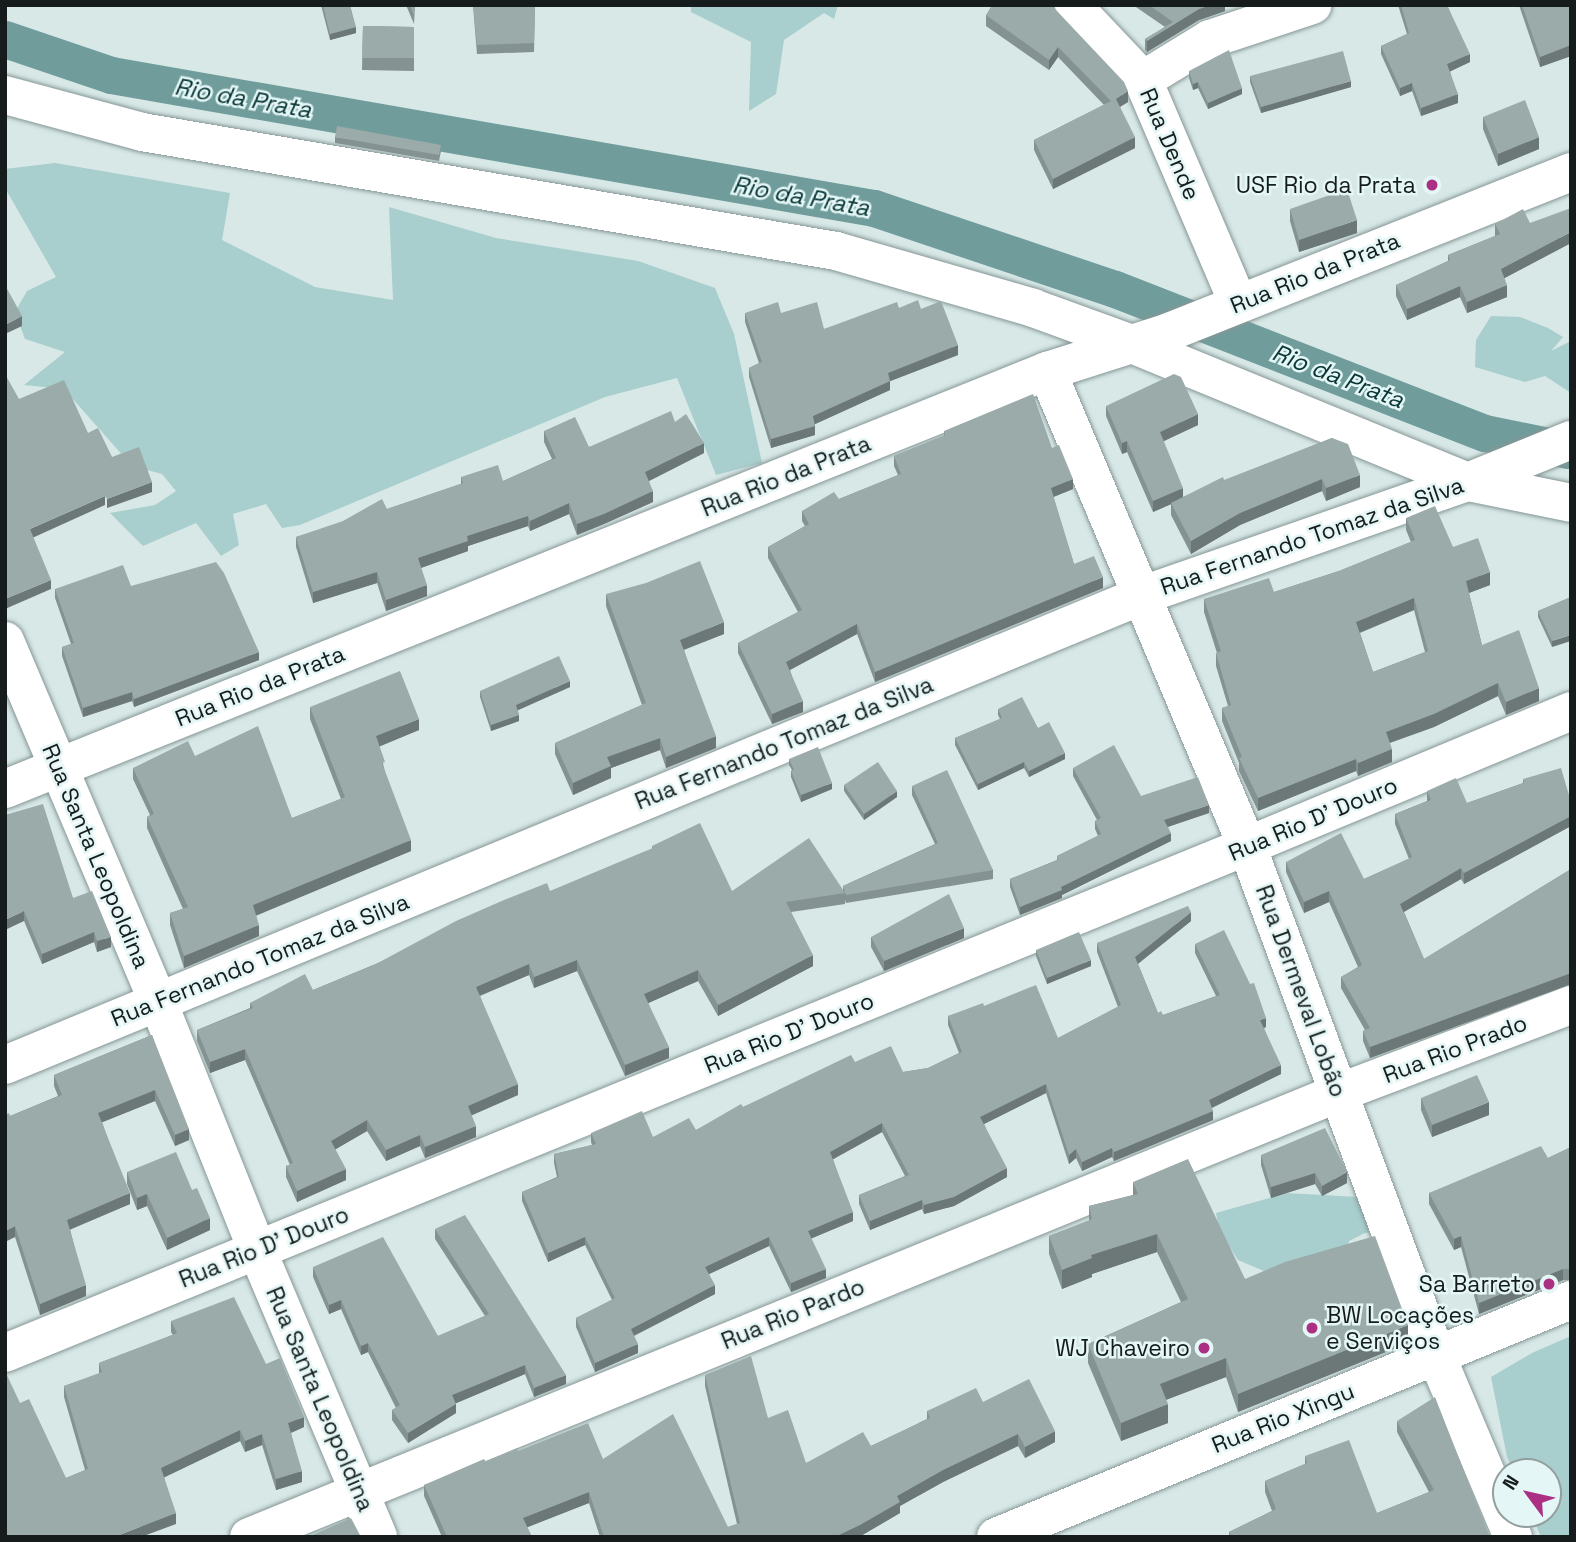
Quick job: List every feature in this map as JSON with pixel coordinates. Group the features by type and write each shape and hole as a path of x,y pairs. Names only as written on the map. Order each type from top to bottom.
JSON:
{"street":[{"name":"Rua Dende","path":"1072,5 1143,80 1233,305"},
{"path":"1143,80 1210,39 1312,5"},
{"path":"5,95 118,126 232,148 836,251 1021,304 1484,476 1571,503"},
{"name":"Rua Rio da Prata","path":"5,789 1047,371 1169,331 1571,172"},
{"name":"Rua Dermeval Lobão","path":"1047,371 1247,846 1436,1355 1513,1537"},
{"name":"Rua Fernando Tomaz da Silva","path":"5,1065 1143,595 1484,476 1571,440"},
{"name":"Rua Santa Leopoldina","path":"5,641 158,1002 257,1250 378,1537"},
{"name":"Rua Rio D' Douro","path":"5,1353 1571,711"},
{"name":"Rua Rio Prado","path":"1338,1093 1571,1006"},
{"name":"Rua Rio Pardo","path":"249,1537 1338,1093"},
{"name":"Rua Rio Xingu","path":"996,1537 1571,1300"}],"shaded area":[{"path":"691,5 838,5 834,19 824,13 784,40 776,94 749,111 751,42 691,12"},
{"path":"55,163 230,193 222,240 315,287 393,300 389,207 496,238 638,261 715,288 734,334 762,463 716,475 677,378 605,397 300,525 282,528 266,504 233,514 239,545 221,556 196,523 143,546 110,513 155,505 176,491 162,474 132,466 64,389 24,385 65,352 25,339 15,312 27,291 56,277 5,188 5,169"},
{"path":"1491,316 1520,317 1563,337 1551,351 1569,342 1571,393 1545,376 1525,382 1475,367 1476,340"},
{"path":"1287,1193 1358,1197 1384,1231 1365,1233 1349,1241 1344,1257 1285,1280 1238,1260 1219,1230 1216,1213"},
{"path":"1571,1336 1571,1537 1541,1537 1537,1528 1562,1528 1562,1458 1507,1457 1491,1377 1532,1353"}],"building":[{"path":"323,5 350,5 356,27 330,34"},
{"path":"473,5 535,5 534,43 477,45"},
{"path":"992,5 1054,5 1124,82 1128,91 1116,99 1135,137 1053,179 1034,140 1111,101 1058,47 1049,60 986,15"},
{"path":"1149,5 1211,5 1199,9 1147,41 1145,39 1173,22"},
{"path":"1401,5 1447,5 1470,54 1447,64 1458,94 1421,108 1412,83 1400,88 1381,46 1409,33"},
{"path":"1522,5 1571,5 1571,45 1540,57"},
{"path":"363,26 414,27 414,58 362,58"},
{"path":"1229,50 1242,88 1208,103 1198,82 1193,84 1189,71"},
{"path":"1343,51 1351,81 1261,107 1250,76"},
{"path":"1525,100 1539,137 1498,154 1483,117"},
{"path":"337,126 441,145 439,155 335,137"},
{"path":"1347,189 1357,220 1299,240 1290,209"},
{"path":"1571,208 1571,232 1501,269 1507,285 1467,302 1460,286 1407,309 1396,285 1450,260 1448,255 1500,234 1495,224 1523,209 1530,223"},
{"path":"5,285 22,316 5,325"},
{"path":"918,300 921,309 941,301 958,345 888,373 890,381 813,416 815,426 771,439 749,368 762,362 745,313 778,302 781,313 817,302 824,329 897,302 899,308"},
{"path":"5,374 19,399 64,380 88,433 98,428 112,457 139,447 152,482 107,499 105,496 30,529 51,580 5,599"},
{"path":"1174,374 1181,377 1198,414 1160,432 1183,488 1153,501 1127,441 1122,443 1106,406"},
{"path":"1033,394 1052,448 1059,445 1073,479 1051,488 1074,564 1094,556 1103,577 875,672 857,624 786,662 803,701 772,714 738,643 802,610 768,547 809,524 802,511 834,492 839,499 901,474 894,456 945,435 944,431"},
{"path":"671,411 675,422 686,414 704,443 645,472 653,491 577,524 569,503 530,521 528,516 467,536 468,541 418,558 427,585 386,600 377,572 313,592 296,537 343,521 382,499 387,509 463,483 461,477 498,465 503,481 556,458 544,431 575,417 589,447"},
{"path":"1332,438 1348,444 1360,475 1326,488 1322,479 1240,513 1191,541 1171,503 1223,477 1224,480"},
{"path":"1435,506 1453,547 1478,538 1490,572 1466,581 1482,645 1519,630 1539,688 1506,702 1498,683 1434,714 1386,732 1392,749 1358,763 1356,759 1258,798 1239,758 1242,757 1222,708 1231,705 1216,653 1221,651 1204,599 1269,578 1274,592 1339,571 1415,540 1406,518","holes":["1414,598 1428,651 1373,672 1356,622"]},
{"path":"700,561 724,622 680,640 716,736 666,757 660,738 607,757 611,766 573,783 555,743 646,703 606,594 646,583"},
{"path":"216,562 224,573 259,652 134,699 132,692 83,708 62,647 74,643 55,589 123,565 131,586"},
{"path":"1571,597 1571,635 1552,641 1538,611"},
{"path":"559,656 570,681 516,705 519,715 491,725 480,691"},
{"path":"400,671 419,719 376,736 385,762 382,763 411,840 253,905 259,925 184,956 170,913 188,907 147,817 154,814 133,768 188,741 195,756 258,726 292,818 345,797 310,707"},
{"path":"1022,697 1038,728 1049,722 1065,753 1029,771 1024,762 978,784 955,738 1002,718 998,709"},
{"path":"1114,745 1141,796 1198,777 1209,805 1164,820 1171,833 1061,887 1062,890 1020,907 1010,879 1058,860 1057,856 1101,834 1095,821 1101,818 1073,768"},
{"path":"818,747 832,783 801,795 789,759"},
{"path":"878,762 897,791 864,814 844,785"},
{"path":"1561,768 1571,802 1571,816 1464,873 1461,868 1400,904 1424,959 1571,869 1571,973 1370,1047 1363,1031 1370,1028 1341,977 1362,965 1329,891 1304,902 1286,862 1341,833 1364,879 1412,857 1395,814 1431,800 1427,791 1456,778 1467,803 1524,783 1523,779"},
{"path":"947,770 993,870 846,895 843,886 938,843 912,786"},
{"path":"43,804 73,898 92,891 111,937 97,941 94,932 42,954 24,911 5,920 5,815"},
{"path":"700,823 732,891 809,838 845,893 786,902 813,955 718,1005 698,970 644,994 669,1047 625,1065 577,960 534,977 529,964 476,987 518,1084 468,1106 476,1126 425,1147 420,1135 386,1150 367,1120 331,1141 346,1169 297,1191 286,1166 293,1163 245,1049 210,1062 197,1030 253,1008 250,1003 305,974 313,990 376,964 456,921 504,900 547,883 550,891 653,848 652,846"},
{"path":"949,894 964,928 884,961 871,937"},
{"path":"1188,906 1191,912 1135,957 1158,1013 1161,1011 1163,1015 1220,995 1195,944 1224,930 1250,984 1254,983 1266,1018 1260,1020 1281,1065 1209,1100 1213,1111 1114,1152 1112,1148 1082,1162 1076,1149 1069,1155 1046,1084 980,1117 1007,1168 954,1197 924,1205 922,1200 870,1221 859,1195 909,1175 882,1123 830,1152 853,1212 808,1231 826,1269 791,1283 769,1237 705,1267 715,1285 631,1329 638,1344 595,1363 576,1318 615,1298 585,1237 548,1253 522,1192 559,1177 554,1154 596,1144 591,1133 642,1111 653,1137 689,1118 696,1130 741,1104 743,1107 851,1055 855,1062 891,1046 903,1072 928,1068 962,1052 948,1016 983,1003 984,1006 1036,985 1058,1038 1121,1005 1097,943"},
{"path":"1079,932 1091,960 1047,978 1036,950"},
{"path":"152,1035 189,1129 175,1135 155,1090 98,1113 130,1193 67,1220 86,1285 40,1304 15,1226 5,1231 5,1115 9,1113 10,1116 62,1095 54,1075"},
{"path":"1477,1075 1489,1102 1432,1125 1421,1098"},
{"path":"1325,1128 1347,1172 1322,1186 1315,1173 1271,1187 1261,1155"},
{"path":"1541,1146 1548,1158 1571,1147 1571,1269 1563,1269 1479,1303 1461,1236 1454,1239 1429,1193"},
{"path":"176,1152 192,1190 197,1188 210,1218 167,1238 147,1194 137,1198 127,1172"},
{"path":"1188,1159 1245,1279 1285,1262 1375,1236 1408,1325 1238,1394 1226,1358 1160,1384 1168,1404 1121,1423 1088,1344 1188,1299 1157,1234 1091,1255 1092,1258 1062,1270 1049,1236 1092,1219 1089,1206 1138,1194 1133,1182"},
{"path":"465,1215 566,1375 534,1388 525,1365 452,1395 456,1404 408,1433 392,1410 400,1405 368,1343 361,1346 341,1300 329,1305 313,1267 383,1237 438,1336 489,1314 435,1229"},
{"path":"234,1297 266,1364 280,1358 304,1417 288,1423 302,1471 276,1479 262,1434 245,1441 240,1430 161,1468 176,1513 114,1537 5,1537 5,1371 20,1403 29,1399 66,1478 88,1469 64,1386 102,1372 99,1363 177,1333 171,1321"},
{"path":"751,1356 768,1418 788,1410 806,1463 863,1432 871,1446 930,1418 927,1411 976,1388 983,1402 1029,1379 1055,1431 1025,1447 1018,1434 943,1470 897,1496 900,1502 835,1537 604,1537 589,1492 523,1518 532,1537 447,1537 424,1485 484,1459 486,1462 517,1448 518,1451 588,1423 603,1459 673,1414 728,1527 740,1523 705,1375"},
{"path":"1435,1397 1490,1537 1232,1537 1229,1532 1276,1509 1265,1481 1307,1463 1305,1456 1349,1440 1377,1513 1434,1490 1397,1421"},
{"path":"351,1518 361,1537 308,1537"}],"waterway":[{"name":"Rio da Prata","path":"5,39 111,75 874,208 1115,289 1485,433 1568,450"}],"place":[{"name":"USF Rio da Prata","path":"1432,185"},
{"name":"Sa Barreto","path":"1549,1284"},
{"name":"BW Locações e Serviços","path":"1312,1328"},
{"name":"WJ Chaveiro","path":"1204,1348"}]}
